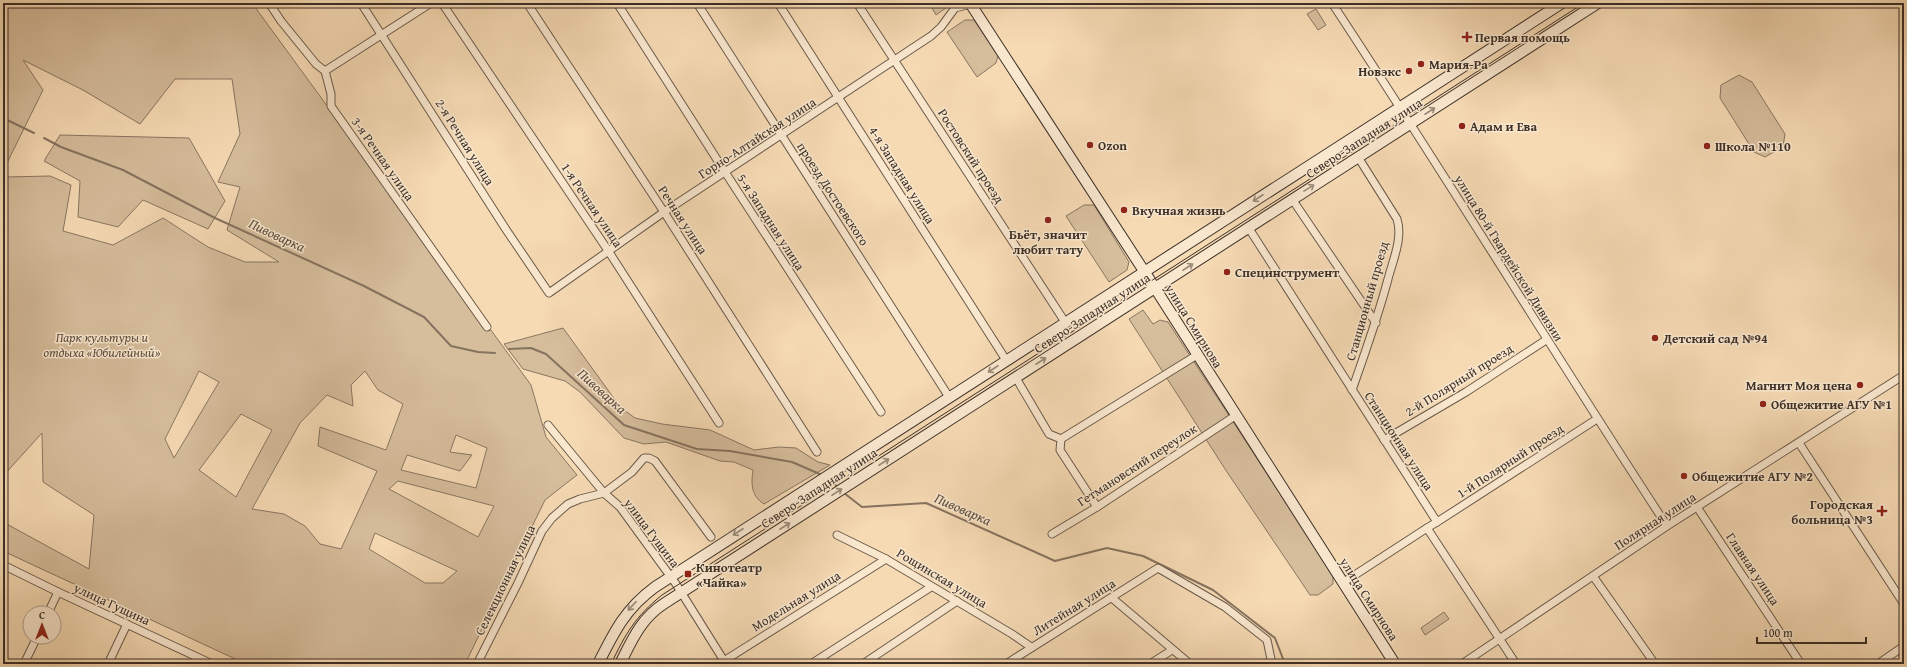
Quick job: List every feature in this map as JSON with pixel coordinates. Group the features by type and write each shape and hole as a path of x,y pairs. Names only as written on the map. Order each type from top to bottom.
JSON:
{"main road":[{"name":"Северо-Западная улица","path":"598,664 614,632 629,609 640,598 670,577 1562,3"},
{"name":"Северо-Западная улица","path":"620,664 645,618 655,609 1598,3"},
{"name":"улица Смирнова","path":"972,4 1155,288 1235,416 1344,582 1395,664"}],"street":[{"path":"269,3 281,21 316,64 325,71 431,3"},
{"name":"2-я Речная улица","path":"361,3 505,228 549,293"},
{"name":"1-я Речная улица","path":"442,3 608,252 719,423"},
{"name":"Речная улица","path":"527,3 664,212 817,452"},
{"name":"5-я Западная улица","path":"617,3 881,412"},
{"name":"проезд Достоевского","path":"697,3 949,397"},
{"name":"4-я Западная улица","path":"778,3 1006,360"},
{"name":"Ростовский проезд","path":"857,3 1065,322"},
{"name":"улица 80-й Гвардейской Дивизии","path":"1332,3 1400,107 1546,340 1667,526"},
{"name":"Горно-Алтайская улица","path":"549,293 664,212 840,98 931,36 941,27 955,8 972,4"},
{"name":"3-я Речная улица","path":"325,71 331,94 331,106 487,327"},
{"name":"Станционный проезд","path":"1352,390 1376,323 1395,255 1400,227 1397,219 1358,157"},
{"path":"1292,199 1376,323"},
{"name":"Станционная улица","path":"1248,228 1437,522"},
{"name":"2-й Полярный проезд","path":"1384,440 1466,392 1546,340"},
{"path":"1061,439 1197,355"},
{"name":"Полярная улица","path":"1462,664 1667,526 1904,375"},
{"path":"1016,378 1049,434 1061,439"},
{"name":"Гетмановский переулок","path":"1052,534 1097,507 1235,416"},
{"name":"1-й Полярный проезд","path":"1437,522 1597,419"},
{"name":"улица Гущина","path":"548,425 604,493 620,508 682,592 723,663"},
{"path":"1061,439 1060,450 1097,507"},
{"path":"1799,443 1904,604"},
{"path":"604,493 632,472 644,458 649,458 655,461 711,537"},
{"name":"Селекционная улица","path":"477,664 518,583 542,530 552,518 568,504 580,499 604,493"},
{"name":"Главная улица","path":"1697,508 1801,664"},
{"path":"1344,582 1437,522"},
{"path":"1427,528 1516,664"},
{"name":"Рощинская улица","path":"837,534 886,559 1012,634 1031,647"},
{"name":"Модельная улица","path":"723,663 886,559"},
{"name":"улица Гущина","path":"3,565 212,664"},
{"name":"Литейная улица","path":"1006,664 1158,568 1235,614 1267,640 1272,664"},
{"path":"1593,576 1655,664"},
{"path":"811,664 931,587"},
{"path":"52,605 58,592"},
{"path":"1112,598 1190,664"},
{"path":"863,664 957,601"},
{"path":"108,664 127,624"},
{"path":"24,664 33,645"},
{"path":"1878,664 1904,646"},
{"path":"1150,664 1172,650"},
{"path":"194,664 197,657"}],"green space":[{"name":"Парк культуры и отдыха «Юбилейный»","path":"3,3 252,3 531,385 546,437 577,475 545,500 465,664 246,664 3,551 3,522 89,569 94,515 43,482 42,433 3,476","holes":["23,60 83,90 140,124 175,79 232,79 240,134 218,182 240,187 227,230 279,262 245,262 208,247 163,218 113,245 63,231 71,185 50,176 4,177 6,165 43,90","199,371 219,382 174,458 165,439","365,371 378,390 403,404 386,450 320,427 318,446 377,471 341,549 320,544 305,526 284,514 252,509 300,423 327,395 353,406 351,385","241,414 272,430 236,497 199,470","456,435 487,448 476,488 401,470 407,455 460,471 472,455 450,452","398,481 494,506 478,537 389,489","375,533 457,571 443,583 425,583 369,549"]},
{"path":"929,3 953,3 936,15"},
{"path":"1316,9 1326,25 1318,30 1307,14"},
{"path":"965,20 974,20 998,56 996,63 977,77 947,32"},
{"path":"1739,75 1752,82 1785,134 1783,147 1765,157 1754,152 1720,98 1721,85"},
{"path":"60,135 189,138 225,201 208,229 143,200 118,227 78,217 80,181 44,161"},
{"path":"1084,205 1094,205 1129,262 1127,270 1109,282 1066,216"},
{"path":"1143,310 1153,324 1160,320 1168,322 1333,575 1333,584 1318,595 1310,595 1225,469 1129,319"},
{"path":"563,328 621,408 635,418 662,424 710,430 754,450 779,447 796,448 818,462 830,465 764,504 754,493 752,480 753,470 734,462 720,461 666,442 644,444 624,438 580,392 565,381 523,369 504,344"},
{"path":"1444,612 1449,619 1425,635 1421,628"}],"waterway":[{"name":"Пивоварка","path":"3,118 34,133"},
{"name":"Пивоварка","path":"44,138 61,147 123,170 215,218 364,286 424,317 451,346 478,352 495,353"},
{"name":"Пивоварка","path":"509,349 531,348 546,354 624,425 697,449 730,451 792,462 822,475"},
{"name":"Пивоварка","path":"829,480 838,487"},
{"name":"Пивоварка","path":"844,493 862,507 926,503 1055,561 1107,548 1143,556 1213,590 1275,638 1285,664"}],"tram line":[{"path":"611,664 632,626 638,618 662,595 1584,3"}],"place":[{"name":"Первая помощь","path":"1467,37"},
{"name":"Мария-Ра","path":"1421,64"},
{"name":"Новэкс","path":"1409,71"},
{"name":"Адам и Ева","path":"1462,126"},
{"name":"Ozon","path":"1090,145"},
{"name":"Школа №110","path":"1707,146"},
{"name":"Вкучная жизнь","path":"1124,210"},
{"name":"Бьёт, значит любит тату","path":"1048,220"},
{"name":"Специнструмент","path":"1227,272"},
{"name":"Детский сад №94","path":"1655,338"},
{"name":"Магнит Моя цена","path":"1860,385"},
{"name":"Общежитие АГУ №1","path":"1763,404"},
{"name":"Общежитие АГУ №2","path":"1684,476"},
{"name":"Городская больница №3","path":"1882,511"},
{"name":"Кинотеатр «Чайка»","path":"688,574"}]}
